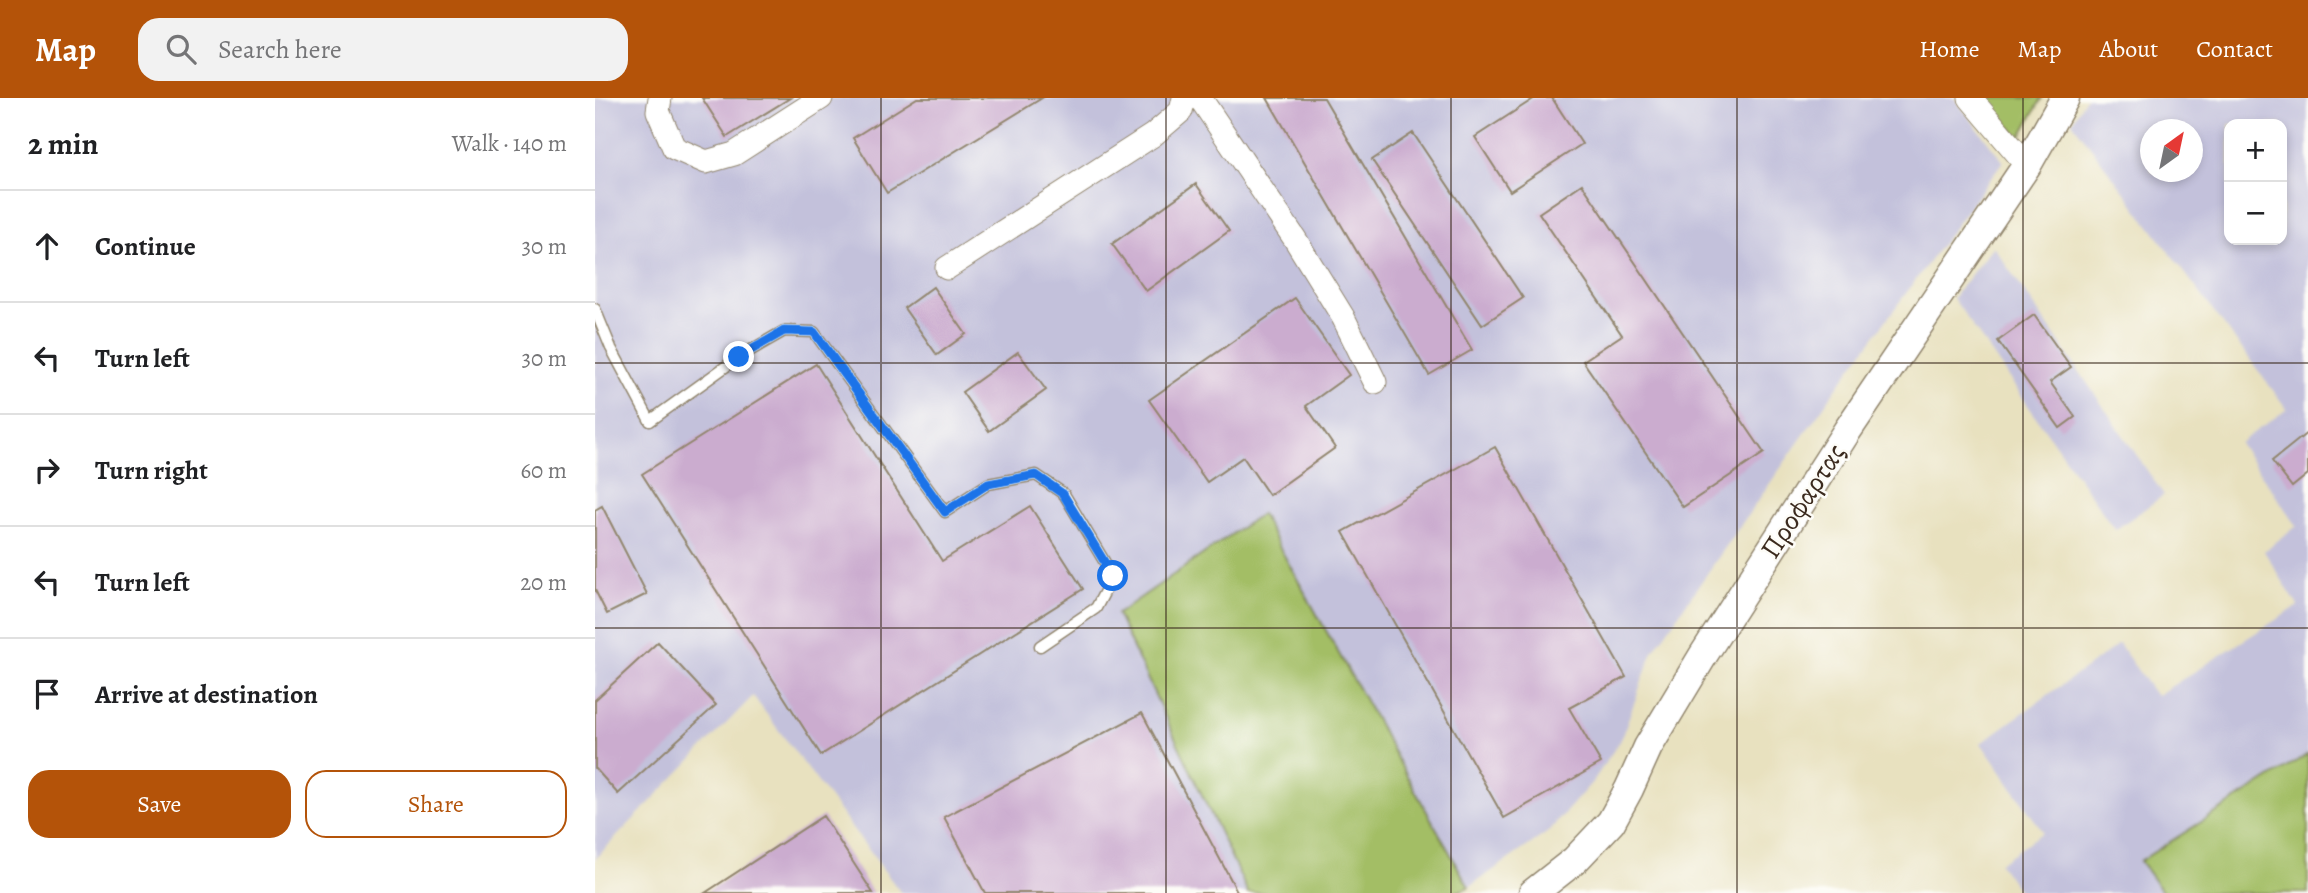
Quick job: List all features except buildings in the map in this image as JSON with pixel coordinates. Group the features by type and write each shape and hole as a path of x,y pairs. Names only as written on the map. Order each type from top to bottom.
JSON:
{"street":[{"path":"660,98 658,111 674,148 706,162 734,154 821,98"},
{"path":"947,268 1153,135 1181,111 1184,98"},
{"path":"1200,98 1295,239 1343,317 1375,382"},
{"path":"1970,98 2027,165"},
{"name":"Προφαρτας","path":"1535,893 1575,860 1611,822 1648,747 1704,654 1847,431 2027,165 2065,98"}],"lane":[{"path":"595,309 611,348 650,421 739,357 784,331 814,332 945,512 988,484 1036,475 1063,494 1113,576 1096,608 1041,646"}],"shaded area":[{"path":"595,98 1954,98 2003,161 1835,390 1653,651 1621,739 1594,780 1548,832 1469,887 1261,515 1117,614 1248,893 901,893 753,696 595,859"},
{"path":"2086,98 2308,98 2308,754 2141,861 2163,893 2020,893 1999,863 2043,832 1981,743 2119,644 2156,696 2298,606 2264,551 2297,526 2239,443 2287,409 2072,122"},
{"path":"1993,246 2164,495 2115,530 1953,298"}],"green space":[{"path":"1984,98 2042,98 2020,138"},
{"path":"1261,514 1469,887 1455,893 1248,893 1117,614"},
{"path":"2308,754 2308,893 2163,893 2140,861"}],"route":[{"path":"739,357 784,331 814,332 945,512 988,484 1036,475 1063,494 1113,576"}]}
